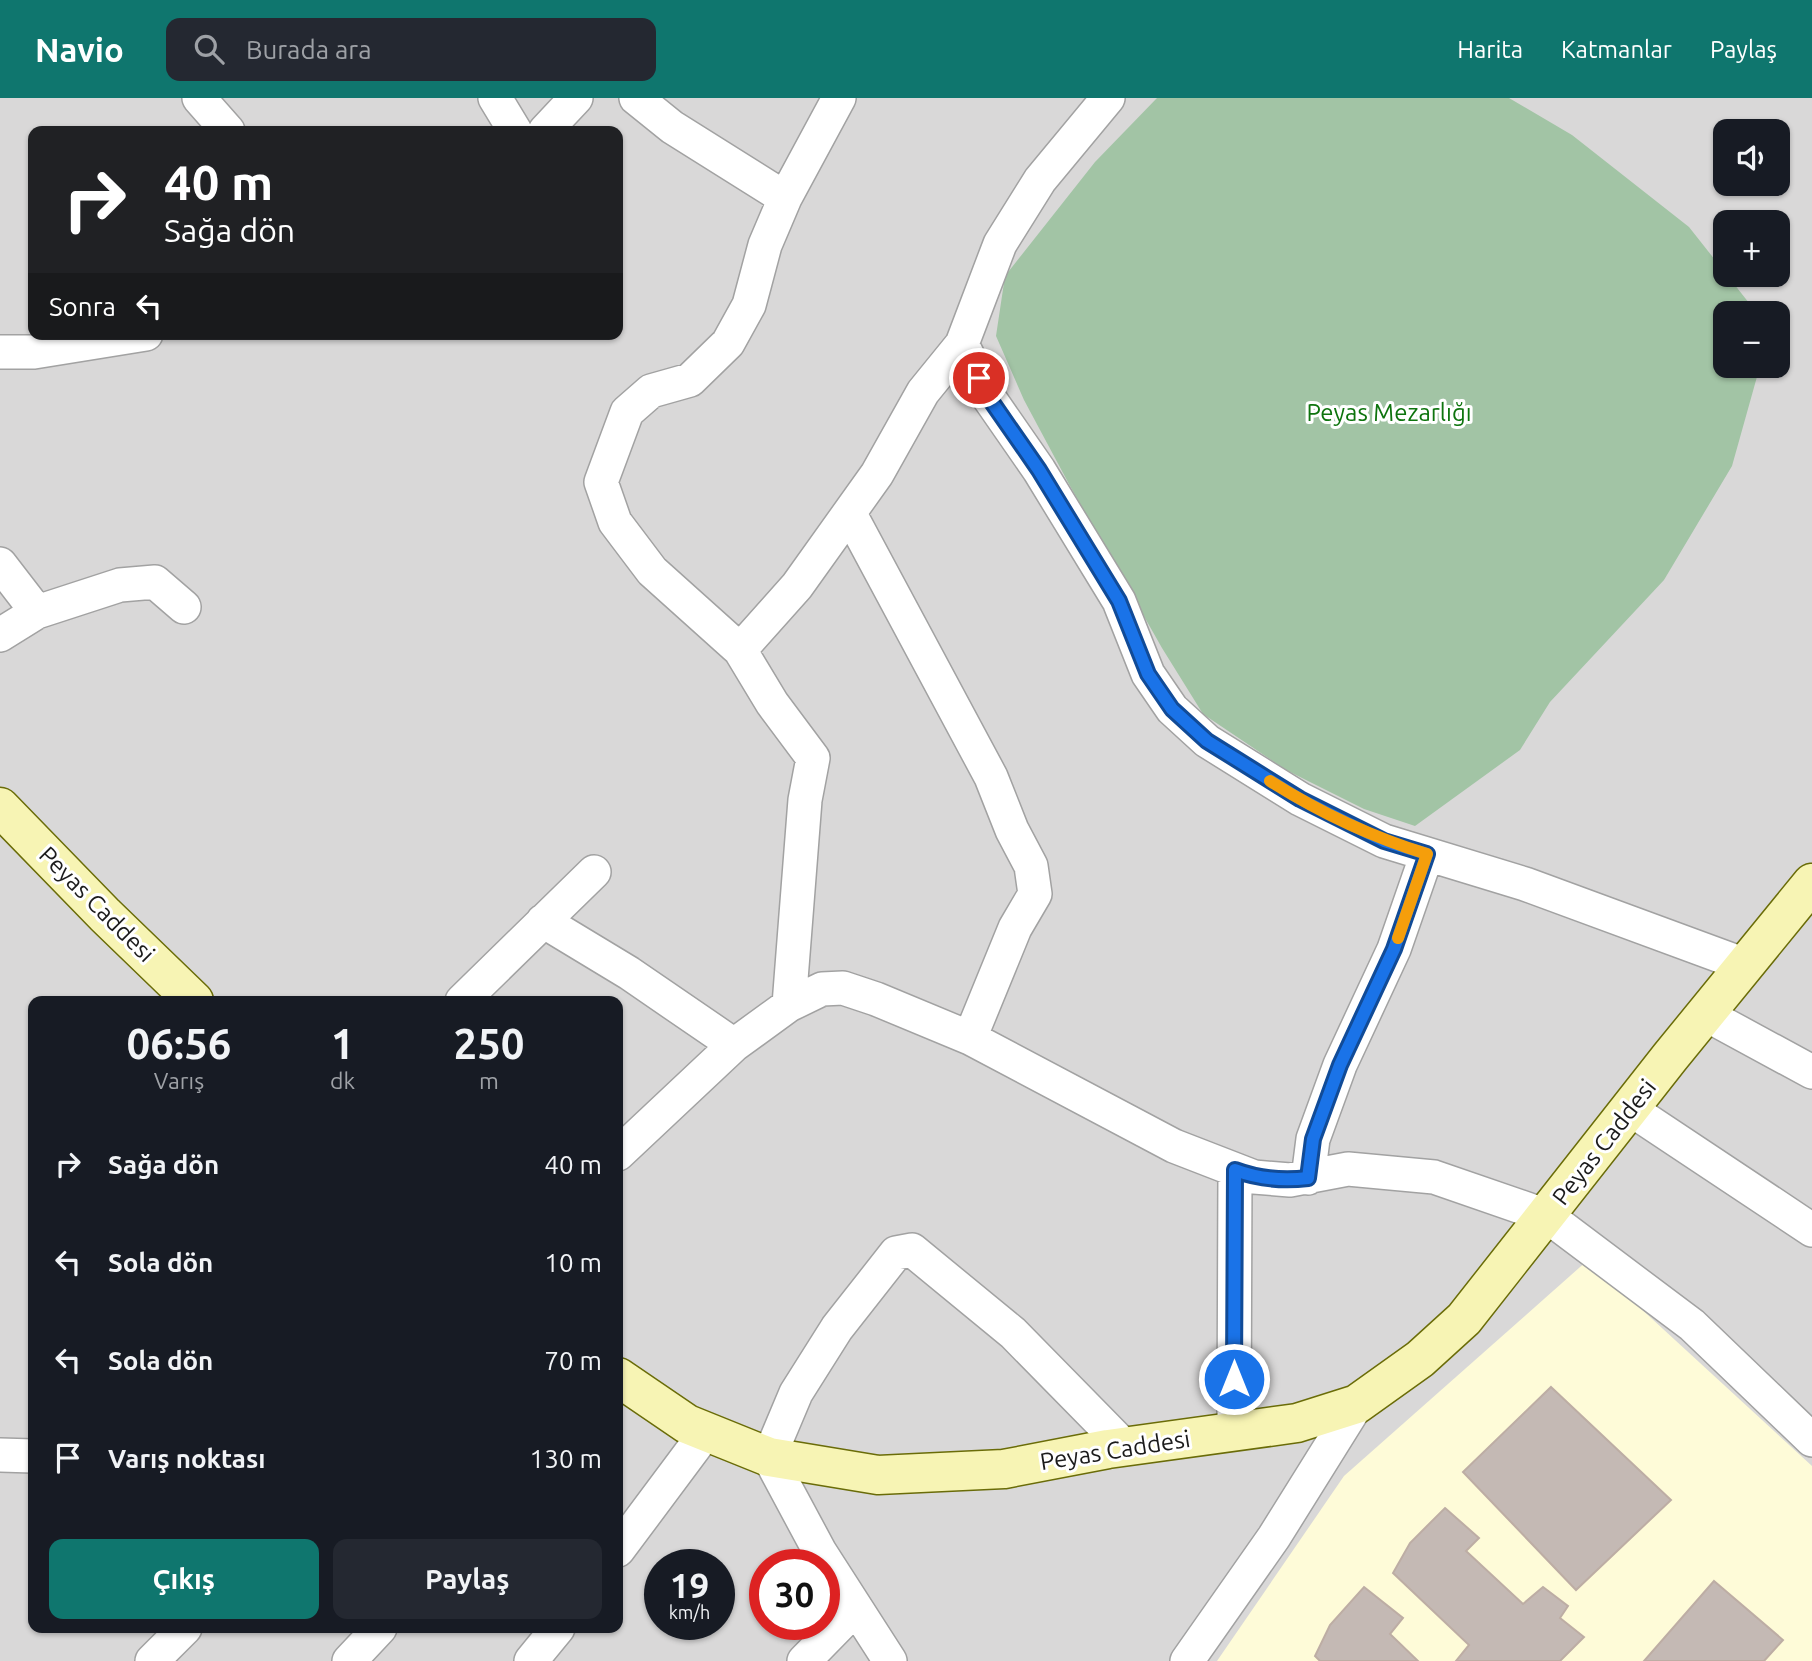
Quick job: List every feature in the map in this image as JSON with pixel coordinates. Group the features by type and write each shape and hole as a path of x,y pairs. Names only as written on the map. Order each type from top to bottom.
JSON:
{"street":[{"path":"199,98 224,126"},
{"path":"495,98 512,126"},
{"path":"550,126 576,98"},
{"path":"636,98 672,127 785,198"},
{"path":"789,1005 805,800 813,758 772,704 740,650 652,571 615,522 601,482 627,412 651,391 690,380 728,342 749,305 765,245 785,198 839,98"},
{"path":"740,650 797,586 877,474 923,392 962,344 1000,244 1040,180 1108,98"},
{"path":"0,352 34,352 109,340"},
{"path":"962,344 987,395 1039,470 1119,601 1148,674 1172,709 1207,741 1300,799 1384,841 1525,884 1745,965"},
{"path":"850,514 991,777 1012,830 1031,866 1035,894 1015,928 970,1038"},
{"path":"0,564 37,612"},
{"path":"0,635 37,612 120,585 156,582 184,607"},
{"name":"Peyas Caddesi","path":"0,807 189,996"},
{"path":"1308,1178 1313,1139 1340,1065 1394,949 1427,854"},
{"path":"467,996 594,872"},
{"name":"Peyas Caddesi","path":"623,1382 687,1424 769,1457 878,1475 1004,1469 1124,1446 1297,1423 1357,1404 1420,1359 1464,1319 1812,883"},
{"path":"543,921 629,973 734,1045"},
{"path":"623,1149 734,1045 789,1005 822,989 843,988 970,1038 1174,1146 1254,1177 1290,1180 1348,1170 1434,1177 1547,1216 1692,1325 1812,1440"},
{"path":"1705,1014 1812,1072"},
{"path":"1630,1109 1812,1230"},
{"path":"1234,1431 1235,1170"},
{"path":"890,1661 820,1552 769,1457 796,1393 837,1328 896,1253 912,1250 1013,1333 1124,1446"},
{"path":"1187,1661 1274,1537 1357,1404"},
{"path":"623,1543 706,1432"},
{"path":"0,1455 28,1456"},
{"path":"804,1661 856,1608"},
{"path":"152,1661 180,1633"},
{"path":"349,1661 375,1633"},
{"path":"531,1661 554,1633"}],"shaded area":[{"path":"0,98 1812,98 1812,1661 0,1661"},
{"path":"1588,1260 1812,1466 1812,1661 1217,1661 1344,1476"}],"green space":[{"name":"Peyas Mezarlığı","path":"1157,98 1509,98 1572,135 1689,227 1713,257 1713,287 1736,287 1747,301 1713,301 1713,378 1757,378 1732,466 1664,580 1550,702 1520,750 1415,826 1364,809 1286,770 1203,714 1162,648 1024,400 996,336 1005,276 1095,162"}],"building":[{"path":"1551,1387 1671,1500 1576,1590 1463,1472"},
{"path":"1445,1508 1479,1538 1466,1551 1523,1604 1543,1587 1568,1606 1560,1618 1584,1637 1560,1661 1456,1661 1469,1645 1393,1573 1410,1543"},
{"path":"1714,1581 1783,1640 1764,1661 1644,1661"},
{"path":"1364,1587 1403,1618 1390,1634 1418,1661 1320,1661 1315,1656 1330,1625"}],"slow traffic":[{"path":"1270,781 1384,841 1427,854 1398,938"}],"route":[{"path":"979,378 987,395 1039,470 1119,601 1148,674 1172,709 1207,741 1300,799 1384,841 1427,854 1394,949 1340,1065 1313,1139 1308,1178 1290,1180 1254,1177 1235,1170 1234,1379"}]}
